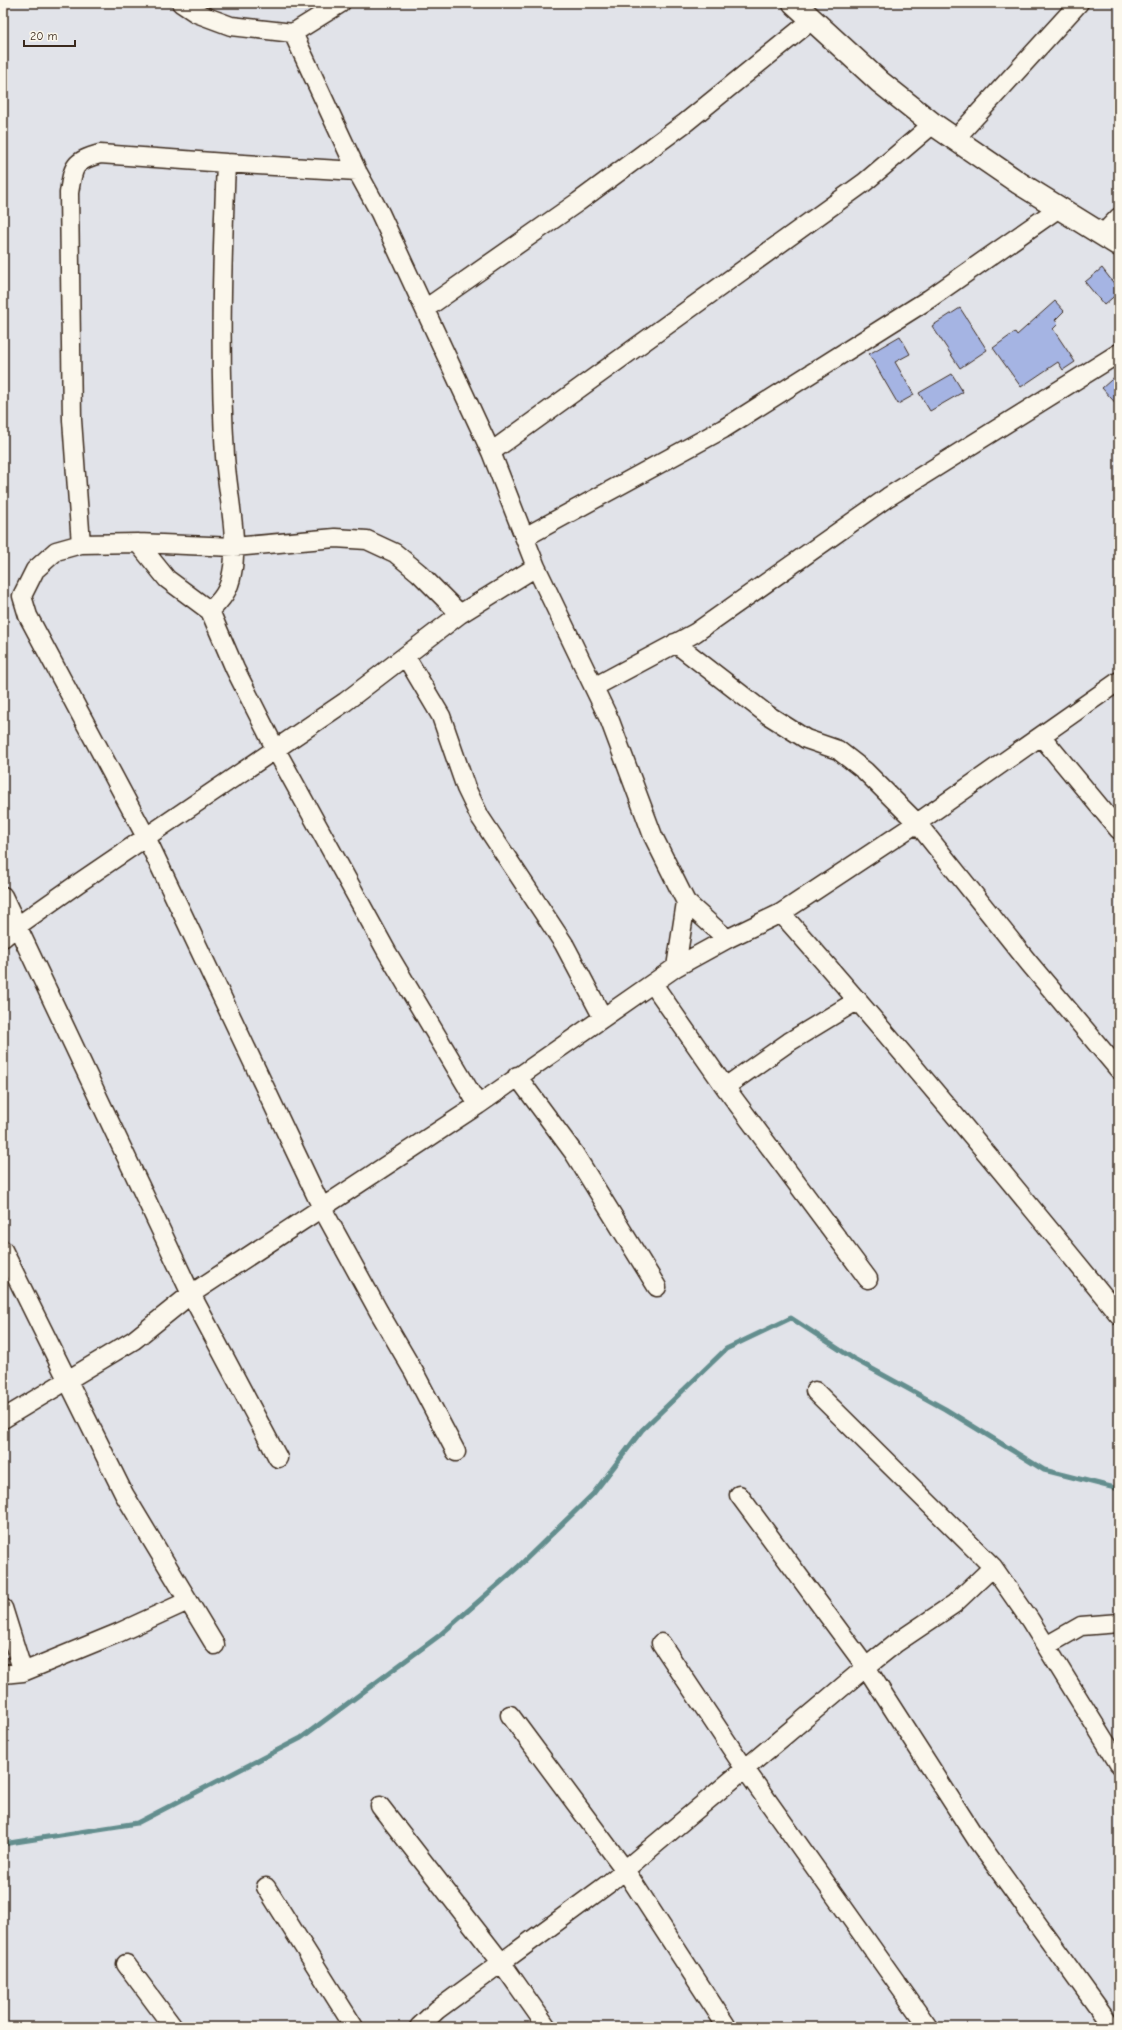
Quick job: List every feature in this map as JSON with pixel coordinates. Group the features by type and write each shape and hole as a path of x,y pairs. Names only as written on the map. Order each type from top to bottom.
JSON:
{"street":[{"path":"180,3 196,13 231,26 293,33 341,3"},
{"path":"794,3 880,82 933,124 956,138 1019,183 1111,240 1119,217"},
{"path":"956,138 1079,3"},
{"path":"425,309 578,202 679,128 812,20"},
{"path":"293,33 356,171 380,213 491,452 536,567 610,721 653,836 686,902 727,939"},
{"path":"491,452 865,182 933,124"},
{"path":"82,544 72,420 69,193 72,170 85,158 100,154 356,171"},
{"path":"210,612 226,594 233,573 234,547 225,457 221,341 226,163"},
{"path":"524,537 723,429 929,300 1059,208"},
{"path":"594,687 695,632 888,497 1119,354"},
{"path":"456,1452 414,1372 378,1312 322,1208 146,837 28,616 22,596 35,570 56,551 82,544 138,542 234,547 335,538 367,540 395,553 419,573 460,614"},
{"path":"138,542 167,580 210,612 235,669 276,750 386,952 478,1104"},
{"path":"9,932 146,837 276,750 406,657 460,614 536,567"},
{"path":"675,643 768,715 806,739 838,750 865,771 917,823 1029,963 1119,1070"},
{"path":"406,657 441,716 466,788 480,818 564,944 603,1018"},
{"path":"3,1419 134,1340 191,1294 478,1104 676,967 727,939 781,913 917,823 1119,681"},
{"path":"1041,736 1119,830"},
{"path":"3,896 9,932 191,1294 278,1458"},
{"path":"676,967 686,902"},
{"path":"781,913 858,1000 1004,1172 1119,1315"},
{"path":"653,984 725,1087 868,1279"},
{"path":"725,1087 789,1042 858,1000"},
{"path":"518,1076 574,1153 657,1287"},
{"path":"3,1250 124,1494 215,1645"},
{"path":"815,1391 993,1567 1046,1646 1119,1764"},
{"path":"739,1495 866,1667 977,1840 1112,2027"},
{"path":"419,2027 436,2010 625,1870 866,1667 896,1643 954,1604 993,1567"},
{"path":"3,1674 23,1672 118,1633 188,1601"},
{"path":"3,1608 23,1672"},
{"path":"1046,1646 1081,1626 1119,1623"},
{"path":"661,1643 745,1769 928,2027"},
{"path":"510,1715 625,1870 726,2027"},
{"path":"380,1806 502,1962 547,2027"},
{"path":"266,1888 354,2027"},
{"path":"126,1964 173,2027"}],"building":[{"path":"1102,268 1119,290 1119,292 1104,305 1085,282"},
{"path":"1055,301 1064,311 1055,320 1058,324 1053,329 1075,362 1063,370 1058,362 1021,387 993,348 1015,332 1017,335"},
{"path":"960,308 987,350 960,368 932,326"},
{"path":"900,336 910,354 895,362 914,395 898,404 869,354"},
{"path":"1119,373 1119,407 1102,388"},
{"path":"952,374 963,392 930,411 919,393"}],"waterway":[{"path":"3,1844 137,1823 301,1738 440,1635 518,1567 593,1494 642,1430 726,1349 791,1318 854,1359 945,1409 1044,1470 1119,1489"}]}
